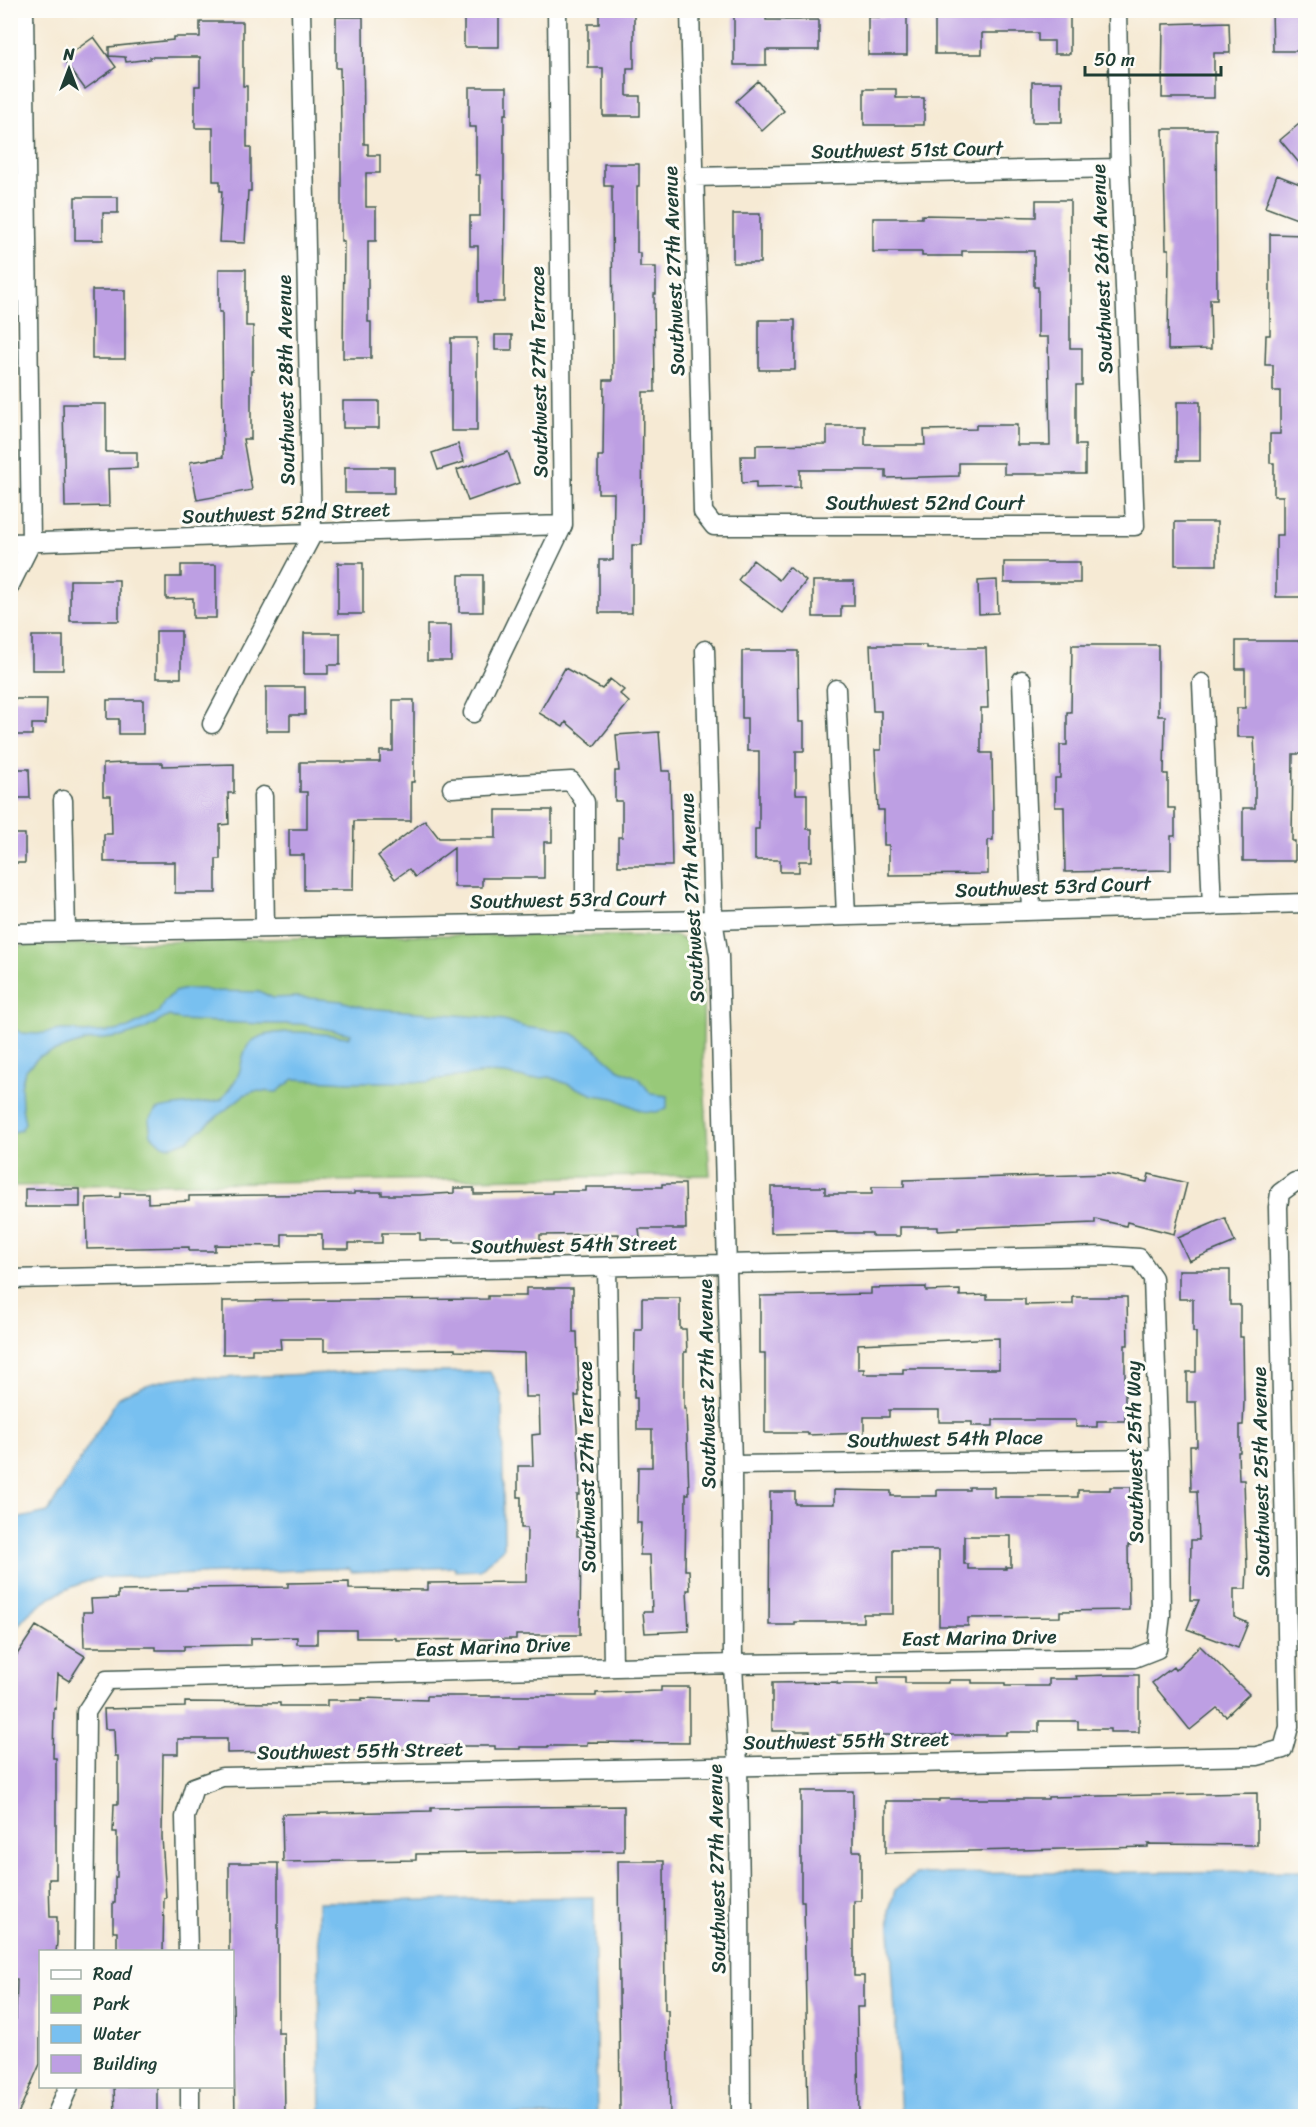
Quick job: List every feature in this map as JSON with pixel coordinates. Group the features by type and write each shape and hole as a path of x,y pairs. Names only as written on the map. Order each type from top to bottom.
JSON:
{"street":[{"path":"10,585 31,543 24,10"},
{"name":"Southwest 28th Avenue","path":"212,724 312,535 301,10"},
{"name":"Southwest 27th Terrace","path":"473,712 563,525 557,10"},
{"name":"Southwest 27th Avenue","path":"690,10 703,512 714,526"},
{"name":"Southwest 26th Avenue","path":"1117,10 1120,168 1135,526"},
{"name":"Southwest 51st Court","path":"693,177 1120,168"},
{"name":"Southwest 52nd Street","path":"10,543 312,535 563,525"},
{"name":"Southwest 52nd Court","path":"714,526 1135,526"},
{"name":"Southwest 27th Avenue","path":"705,650 713,920 719,956 732,1464 733,1664 738,1766 741,2116"},
{"path":"1022,680 1031,910"},
{"path":"1202,683 1212,906"},
{"path":"836,689 846,916"},
{"path":"452,788 571,781 585,802 585,922"},
{"path":"263,796 265,928"},
{"path":"63,800 66,932"},
{"name":"Southwest 53rd Court","path":"10,933 713,920 1305,903"},
{"name":"Southwest 25th Avenue","path":"1283,1749 1289,1727 1278,1207 1280,1194 1294,1182 1305,1182"},
{"name":"Southwest 54th Street","path":"10,1279 1107,1256 1139,1258"},
{"name":"Southwest 25th Way","path":"1139,1258 1153,1278 1161,1615 1156,1649"},
{"name":"Southwest 27th Terrace","path":"607,1267 613,1666"},
{"name":"Southwest 54th Place","path":"732,1464 1159,1459"},
{"name":"East Marina Drive","path":"84,1950 86,1712 107,1680 613,1666 1134,1658 1156,1649"},
{"name":"Southwest 55th Street","path":"188,1950 185,1817 194,1787 222,1777 1257,1756 1283,1749"},
{"path":"56,2116 68,2088"},
{"path":"190,2088 190,2116"}],"green space":[{"path":"406,935 675,936 691,943 699,956 702,968 703,1058 710,1175 11,1186 10,946"}],"water":[{"path":"186,989 261,992 273,998 297,997 341,1001 366,1008 504,1020 524,1027 572,1033 592,1046 618,1069 639,1078 651,1094 667,1096 667,1109 656,1112 642,1111 614,1098 594,1095 550,1077 529,1079 486,1073 428,1082 294,1079 277,1092 255,1091 244,1095 188,1140 172,1146 162,1145 151,1135 149,1120 156,1110 221,1100 239,1073 245,1050 254,1040 279,1032 348,1037 351,1034 301,1024 180,1020 169,1016 143,1030 121,1037 86,1041 40,1056 25,1071 21,1086 25,1123 21,1130 11,1133 11,1027 22,1033 37,1034 61,1030 74,1030 82,1033 115,1031 128,1028 158,1013 164,1002 174,992"},
{"path":"350,1372 490,1372 502,1396 504,1547 480,1570 455,1571 455,1567 352,1572 349,1568 97,1578 59,1593 38,1605 11,1635 11,1520 48,1512 118,1398 153,1383 179,1378"},
{"path":"1305,1871 1305,2116 901,2116 889,1911 895,1890 916,1874"},
{"path":"594,1897 597,2116 321,2116 318,1902"}],"building":[{"path":"464,10 499,10 499,47 464,47"},
{"path":"599,10 634,10 634,68 627,68 627,96 640,96 640,116 603,116 603,68 588,68 588,24 599,24"},
{"path":"998,10 1070,10 1070,54 1054,54 1054,41 1038,41 1038,33 982,33 982,54 935,54 935,17 998,17"},
{"path":"1272,10 1305,10 1305,51 1273,51"},
{"path":"734,11 766,11 766,20 819,20 819,50 766,50 766,65 734,65"},
{"path":"336,17 363,17 364,144 368,144 368,155 380,155 380,173 366,173 366,207 376,207 376,241 368,241 368,322 371,322 371,358 343,358 344,241 341,241 340,68 336,68"},
{"path":"868,17 907,17 907,55 868,55"},
{"path":"200,22 243,22 243,86 247,86 247,147 251,147 251,191 248,191 245,243 219,242 222,191 220,191 220,181 213,181 213,128 195,128 195,86 200,86 200,57 150,57 150,59 126,62 125,57 109,56 109,47 173,40 173,37 200,37"},
{"path":"1229,22 1230,53 1214,53 1214,98 1162,98 1163,24"},
{"path":"94,37 116,67 85,89 63,59"},
{"path":"758,81 784,111 762,131 736,101"},
{"path":"1032,82 1062,82 1062,122 1032,122"},
{"path":"469,87 507,87 507,114 504,114 504,302 478,302 478,246 470,246 470,216 480,216 480,175 476,175 476,127 469,127"},
{"path":"864,89 896,89 896,98 924,98 924,125 864,125"},
{"path":"1305,119 1305,170 1280,140"},
{"path":"1163,129 1216,129 1217,299 1210,299 1211,349 1168,350 1169,249 1166,249"},
{"path":"604,164 639,164 637,253 640,253 640,267 656,267 655,392 643,392 642,545 632,545 632,613 599,613 599,560 613,560 614,493 598,493 598,456 603,456 604,380 613,380 612,186 604,186"},
{"path":"1277,175 1305,186 1305,222 1265,207"},
{"path":"75,197 118,197 118,213 103,213 103,240 75,240"},
{"path":"1036,200 1070,200 1070,348 1082,348 1082,385 1076,385 1076,445 1085,445 1085,474 1004,474 1004,463 959,463 959,476 886,478 886,470 800,470 800,487 756,488 756,482 742,483 741,456 756,456 756,445 827,444 827,426 865,426 865,445 925,445 924,430 976,429 976,425 1017,425 1017,445 1050,445 1048,337 1038,337 1038,287 1034,287 1034,251 962,251 962,256 922,256 922,252 873,252 873,218 922,218 922,215 1036,217"},
{"path":"733,214 760,214 760,263 733,263"},
{"path":"1270,234 1305,235 1305,597 1276,597 1276,535 1283,535 1283,496 1274,496 1274,463 1270,463 1270,434 1280,434 1280,391 1273,391 1273,365 1265,365 1266,335 1270,335"},
{"path":"219,269 246,269 246,326 253,326 253,371 251,371 251,439 243,439 252,490 197,500 190,462 223,457 222,312 219,312"},
{"path":"92,290 125,290 125,359 92,359"},
{"path":"759,320 795,320 795,370 759,370"},
{"path":"495,335 512,335 512,350 495,350"},
{"path":"451,338 477,338 477,431 451,431"},
{"path":"343,401 379,401 379,428 343,428"},
{"path":"1177,402 1200,402 1200,461 1177,461"},
{"path":"63,404 106,404 106,452 137,452 137,468 108,469 109,506 65,507"},
{"path":"458,444 464,462 438,470 432,453"},
{"path":"508,452 519,483 468,501 457,470"},
{"path":"345,467 394,467 394,493 345,493"},
{"path":"1175,522 1217,522 1217,565 1175,565"},
{"path":"753,560 779,580 789,567 806,581 782,613 738,580"},
{"path":"1004,562 1080,562 1080,583 1004,583"},
{"path":"338,563 363,563 363,614 338,614"},
{"path":"181,565 216,565 216,618 193,618 193,598 166,599 166,577 181,577"},
{"path":"459,575 483,575 483,612 459,612"},
{"path":"70,580 119,580 119,621 70,621"},
{"path":"997,580 998,613 979,614 978,581"},
{"path":"813,581 854,581 854,606 841,606 841,617 813,617"},
{"path":"427,625 451,625 451,661 427,661"},
{"path":"156,631 181,631 181,678 156,678"},
{"path":"304,633 340,633 340,665 328,665 328,674 304,674"},
{"path":"32,636 63,636 63,670 32,670"},
{"path":"1236,641 1305,641 1305,754 1293,754 1292,841 1295,841 1295,861 1243,861 1243,808 1255,808 1255,761 1254,737 1237,737 1237,708 1245,708 1245,669 1236,669"},
{"path":"870,645 986,648 988,708 981,708 981,753 992,753 993,840 988,840 988,874 889,875 889,845 884,845 884,810 878,810 875,750 881,750 881,711 873,711"},
{"path":"1072,645 1158,645 1158,716 1165,716 1164,774 1168,774 1168,808 1175,808 1175,836 1171,836 1171,870 1065,872 1064,807 1055,807 1055,778 1060,778 1060,745 1067,745 1067,712 1071,712"},
{"path":"742,651 798,651 799,722 804,722 804,751 796,751 796,794 807,794 807,829 812,829 812,861 799,861 799,872 780,872 780,860 755,860 755,829 759,829 759,751 747,751 747,718 742,718"},
{"path":"565,668 602,689 610,679 624,690 620,694 629,702 594,746 566,722 563,727 539,713"},
{"path":"266,687 305,687 305,715 290,715 290,731 266,731"},
{"path":"10,699 47,699 46,724 32,724 32,735 10,735"},
{"path":"107,700 143,700 143,734 119,734 119,719 107,719"},
{"path":"393,700 414,700 414,782 411,782 411,821 354,821 353,890 304,890 304,855 289,855 289,829 307,829 307,792 300,792 300,762 380,762 380,751 393,751"},
{"path":"659,732 662,771 670,771 672,866 618,866 618,837 622,837 622,801 615,801 615,771 619,771 616,735"},
{"path":"163,763 163,766 234,764 234,793 228,793 229,824 220,825 220,859 216,859 216,893 175,893 175,862 104,862 104,834 112,834 111,796 103,796 103,764"},
{"path":"10,769 29,769 30,798 10,798"},
{"path":"496,810 552,810 552,842 544,842 544,878 482,878 482,887 454,887 454,848 415,877 409,869 395,879 378,856 425,820 439,838 496,838"},
{"path":"10,834 25,834 25,863 10,863"},
{"path":"1108,1174 1147,1182 1149,1174 1187,1183 1174,1234 1127,1222 1126,1226 1095,1219 1095,1223 958,1228 958,1230 938,1231 938,1227 900,1227 900,1236 837,1232 771,1233 771,1187 825,1187 825,1194 872,1194 872,1187 904,1187 904,1180"},
{"path":"662,1184 685,1184 686,1229 639,1229 640,1237 619,1237 619,1234 540,1235 540,1241 474,1242 420,1240 420,1233 382,1233 382,1243 349,1243 349,1249 322,1249 322,1234 282,1234 282,1246 215,1245 215,1251 189,1251 189,1247 87,1249 86,1198 120,1197 120,1193 148,1193 148,1203 189,1201 189,1196 354,1194 354,1192 420,1195 454,1193 454,1188 474,1188 474,1194 552,1193 552,1191 586,1191 586,1187 662,1187"},
{"path":"25,1189 80,1189 80,1207 25,1207"},
{"path":"1225,1218 1235,1242 1189,1261 1178,1238"},
{"path":"1179,1270 1230,1270 1230,1305 1240,1305 1244,1402 1243,1425 1240,1425 1240,1452 1238,1452 1239,1480 1244,1480 1247,1567 1246,1589 1234,1589 1234,1617 1248,1623 1238,1648 1187,1629 1199,1600 1190,1600 1191,1540 1199,1540 1197,1491 1191,1491 1190,1446 1197,1446 1196,1402 1187,1402 1187,1372 1196,1372 1196,1332 1193,1332 1193,1299 1179,1299"},
{"path":"926,1287 926,1291 960,1290 960,1296 987,1295 987,1299 1025,1299 1025,1305 1073,1304 1073,1297 1127,1297 1125,1421 1097,1421 1097,1427 1076,1427 1076,1420 993,1420 993,1426 972,1426 972,1422 939,1422 939,1410 889,1410 889,1417 864,1417 864,1433 808,1435 808,1433 765,1433 765,1353 760,1353 760,1296 871,1294 871,1288","holes":["999,1338 999,1369 903,1369 903,1374 864,1374 864,1369 858,1369 858,1344"]},
{"path":"526,1288 573,1288 573,1332 577,1332 579,1396 575,1396 580,1495 577,1495 577,1536 581,1536 580,1635 516,1635 516,1639 396,1640 396,1638 356,1638 356,1630 317,1630 317,1644 297,1644 297,1637 251,1638 251,1645 184,1646 184,1650 156,1650 156,1647 84,1647 83,1612 92,1612 91,1599 118,1598 118,1591 288,1587 288,1583 349,1582 349,1589 428,1590 428,1583 526,1582 527,1528 521,1528 518,1466 533,1466 532,1435 540,1434 539,1397 525,1397 524,1353 455,1351 455,1349 324,1351 324,1339 280,1339 281,1349 252,1349 252,1354 223,1354 223,1301 488,1299 488,1296 526,1296"},
{"path":"642,1298 680,1298 680,1329 686,1329 684,1409 686,1409 689,1494 686,1494 685,1570 689,1570 690,1590 687,1590 689,1631 645,1633 643,1612 652,1612 650,1555 640,1555 641,1523 637,1523 638,1467 652,1467 652,1430 637,1430 637,1398 634,1398 635,1330 642,1330"},
{"path":"969,1487 994,1487 994,1497 1078,1497 1078,1490 1110,1490 1110,1487 1131,1487 1131,1545 1128,1545 1129,1610 1060,1611 1060,1617 968,1618 968,1626 939,1626 939,1550 893,1550 893,1614 863,1614 863,1622 795,1622 795,1625 769,1625 770,1492 795,1492 795,1504 834,1504 834,1490 891,1491 891,1496 937,1496 937,1490 969,1490","holes":["964,1536 1011,1536 1011,1567 968,1569 968,1564 964,1564"]},
{"path":"36,1626 85,1656 69,1681 58,1674 56,1709 54,1708 53,1758 56,1758 56,1879 49,1879 50,1917 57,1917 57,1943 56,1950 39,1950 39,2066 17,2116 10,2116 10,2017 16,2019 17,1979 10,1979 10,1665"},
{"path":"1200,1646 1249,1694 1226,1716 1217,1708 1190,1730 1152,1683 1173,1667 1175,1670"},
{"path":"1139,1675 1139,1732 1078,1729 1078,1721 1039,1721 1039,1732 1006,1732 1006,1735 837,1735 837,1739 810,1739 810,1731 772,1731 772,1683 878,1684 878,1677 905,1677 905,1683 949,1683 949,1680 972,1680 972,1683 1005,1683 1005,1686 1049,1686 1049,1679 1077,1679 1076,1676"},
{"path":"661,1687 689,1687 689,1743 587,1742 587,1746 520,1747 520,1749 495,1749 495,1746 423,1746 423,1749 283,1750 283,1752 227,1753 227,1739 178,1739 178,1754 163,1754 162,1837 166,1898 164,1898 163,1950 117,1950 117,1932 113,1932 113,1903 115,1903 115,1877 117,1877 117,1832 113,1832 114,1804 118,1804 118,1756 115,1756 114,1729 105,1729 104,1709 185,1707 185,1702 327,1706 327,1700 362,1700 362,1698 427,1700 427,1696 596,1696 596,1693 661,1691"},
{"path":"801,1791 853,1791 853,1851 861,1851 861,1901 854,1901 854,1976 864,1976 864,2007 857,2007 859,2116 808,2116 804,1901 801,1901"},
{"path":"1257,1793 1257,1845 1148,1844 1148,1847 886,1853 886,1801"},
{"path":"624,1806 624,1851 416,1854 416,1860 283,1862 282,1814 431,1811 431,1808"},
{"path":"618,1861 664,1861 665,2010 668,2010 670,2116 620,2116"},
{"path":"229,1863 278,1863 278,2033 284,2033 285,2116 235,2116 234,1950 229,1950"},
{"path":"114,2088 157,2088 157,2116 115,2116"}]}
